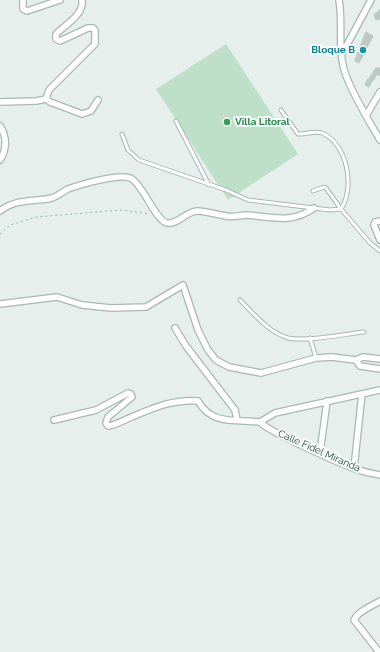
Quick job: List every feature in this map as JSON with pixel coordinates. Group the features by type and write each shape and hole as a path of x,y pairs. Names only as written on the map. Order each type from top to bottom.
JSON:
{"street":[{"path":"23,0 23,10 27,11 60,0"},
{"path":"46,98 49,90 95,44 95,30 93,28 88,28 60,41 56,39 56,34 72,21 80,10 82,0"},
{"path":"339,0 340,38 343,66 358,101 367,114 380,140"},
{"path":"342,54 371,0"},
{"path":"340,38 350,41"},
{"path":"367,114 380,92"},
{"path":"46,98 50,102 82,114 91,110 98,100"},
{"path":"0,102 36,101 46,98"},
{"path":"0,126 4,134 2,143 4,153 0,160"},
{"path":"0,211 26,200 50,198 69,189 115,176 131,178 142,189 159,216 166,223 172,223 188,213 199,210 234,217 248,215 285,219 296,218 314,208"},
{"path":"380,220 375,222 374,225 380,240"},
{"path":"0,304 57,297 82,304 111,308 146,307 184,285 198,330 208,350 216,360 229,368 262,373 316,358 332,357 356,360 364,357 380,359"},
{"path":"175,328 186,346 235,410 238,420"},
{"path":"356,360 360,366 380,370"},
{"path":"54,420 96,410 128,393 131,394 132,397 108,417 106,423 108,426 172,402 184,401 198,402 208,413 220,420 260,422 275,413 380,390"},
{"path":"354,468 362,394"},
{"path":"320,453 327,401"},
{"name":"Calle Fidel Miranda","path":"260,422 264,426 320,453 354,468 380,475"},
{"path":"379,652 354,620 367,608 380,601"}],"lane":[{"path":"122,134 128,150 139,160 226,190 248,200 314,208 341,209 344,205 348,179 348,165 345,159 332,140 323,134 314,132 298,134 281,110"},
{"path":"176,121 209,185"},
{"path":"313,191 324,187 326,188 341,209 370,243 380,251"},
{"path":"240,300 263,324 289,338 310,338 364,332"},
{"path":"310,338 316,358"}],"path":[{"path":"0,234 10,225 36,217 121,210 159,216"}],"green space":[{"name":"Villa Litoral","path":"226,44 298,154 228,200 156,89"}],"building":[{"path":"380,10 380,19 376,20 374,15"},
{"name":"Bloque B","path":"366,32 373,36 359,63 355,61"},
{"path":"376,68 380,68 380,76 377,74 373,81 369,79 372,74 376,74 373,73"},
{"path":"368,79 372,81 369,87 365,85"}],"place":[{"name":"Bloque B","path":"363,50"},
{"name":"Villa Litoral","path":"227,122"}]}
